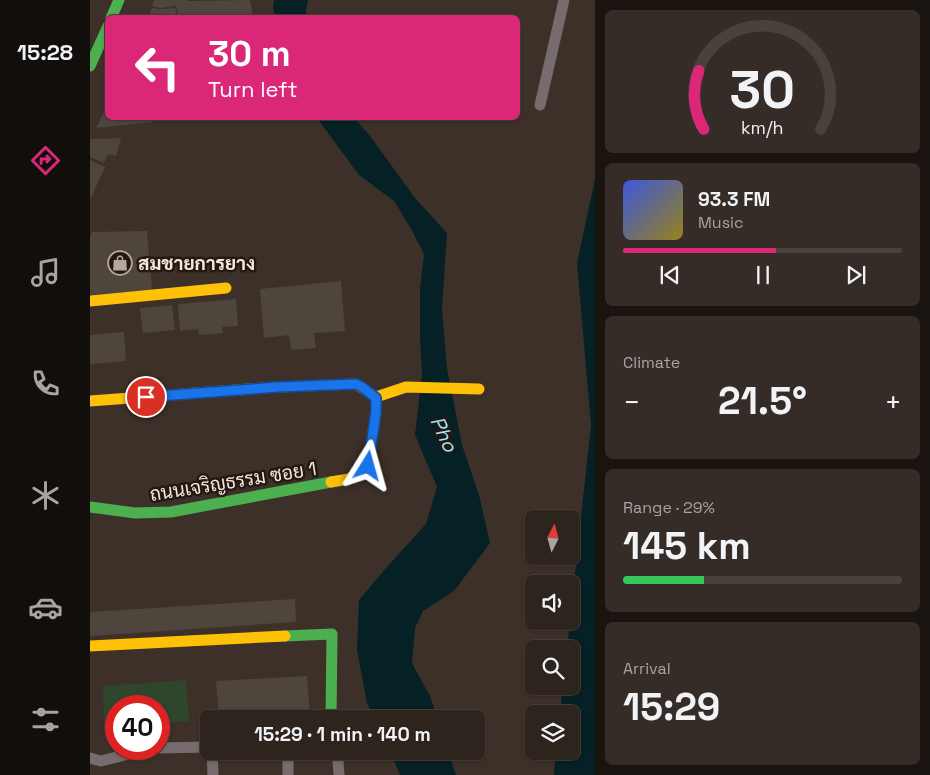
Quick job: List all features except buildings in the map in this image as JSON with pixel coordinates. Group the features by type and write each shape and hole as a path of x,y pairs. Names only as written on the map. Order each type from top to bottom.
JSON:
{"street":[{"path":"112,15 119,0"},
{"path":"540,105 564,0"},
{"path":"90,66 105,33"},
{"path":"90,301 226,288"},
{"path":"90,401 278,387 356,384 376,398 406,387 479,389"},
{"name":"ถนนเจริญธรรม ซอย 1","path":"90,508 136,513 171,512 349,479 368,466 376,412 376,398"},
{"path":"90,646 332,634 331,710"},
{"path":"170,748 200,747"},
{"path":"90,758 100,761 105,760"},
{"path":"212,760 213,775"},
{"path":"288,760 288,775"},
{"path":"337,760 339,775"}],"green space":[{"path":"186,680 189,721 170,722 170,695 105,695 104,727 103,686"}],"water":[{"path":"274,0 308,0 307,15 275,15"},
{"name":"Pho","path":"318,120 356,120 370,136 415,198 447,233 442,308 447,368 462,445 479,495 490,543 454,591 423,611 415,628 412,663 430,696 435,710 370,710 367,703 357,650 359,600 426,524 437,487 415,435 422,374 420,288 424,254 394,201 359,175"},
{"path":"595,179 595,775 554,775 555,760 580,760 580,705 561,705 562,695 580,695 580,640 568,640 569,630 580,630 580,575 575,575 576,565 580,565 580,527 591,425 577,263"},
{"path":"394,760 451,760 456,775 400,775"}],"traffic: fast":[{"path":"112,15 119,0"},
{"path":"90,66 105,33"},
{"path":"90,507 135,513 171,512 331,482"},
{"path":"285,636 332,634 331,710"}],"traffic: slow":[{"path":"90,301 226,288"},
{"path":"90,401 278,387 356,384 376,397"},
{"path":"331,482 349,479 368,466 376,412 376,397 406,387 479,389"},
{"path":"90,646 285,636"}],"place":[{"name":"สมชายการยาง","path":"120,263"}],"route":[{"path":"146,397 278,387 356,384 376,398 376,412 368,466"}]}
